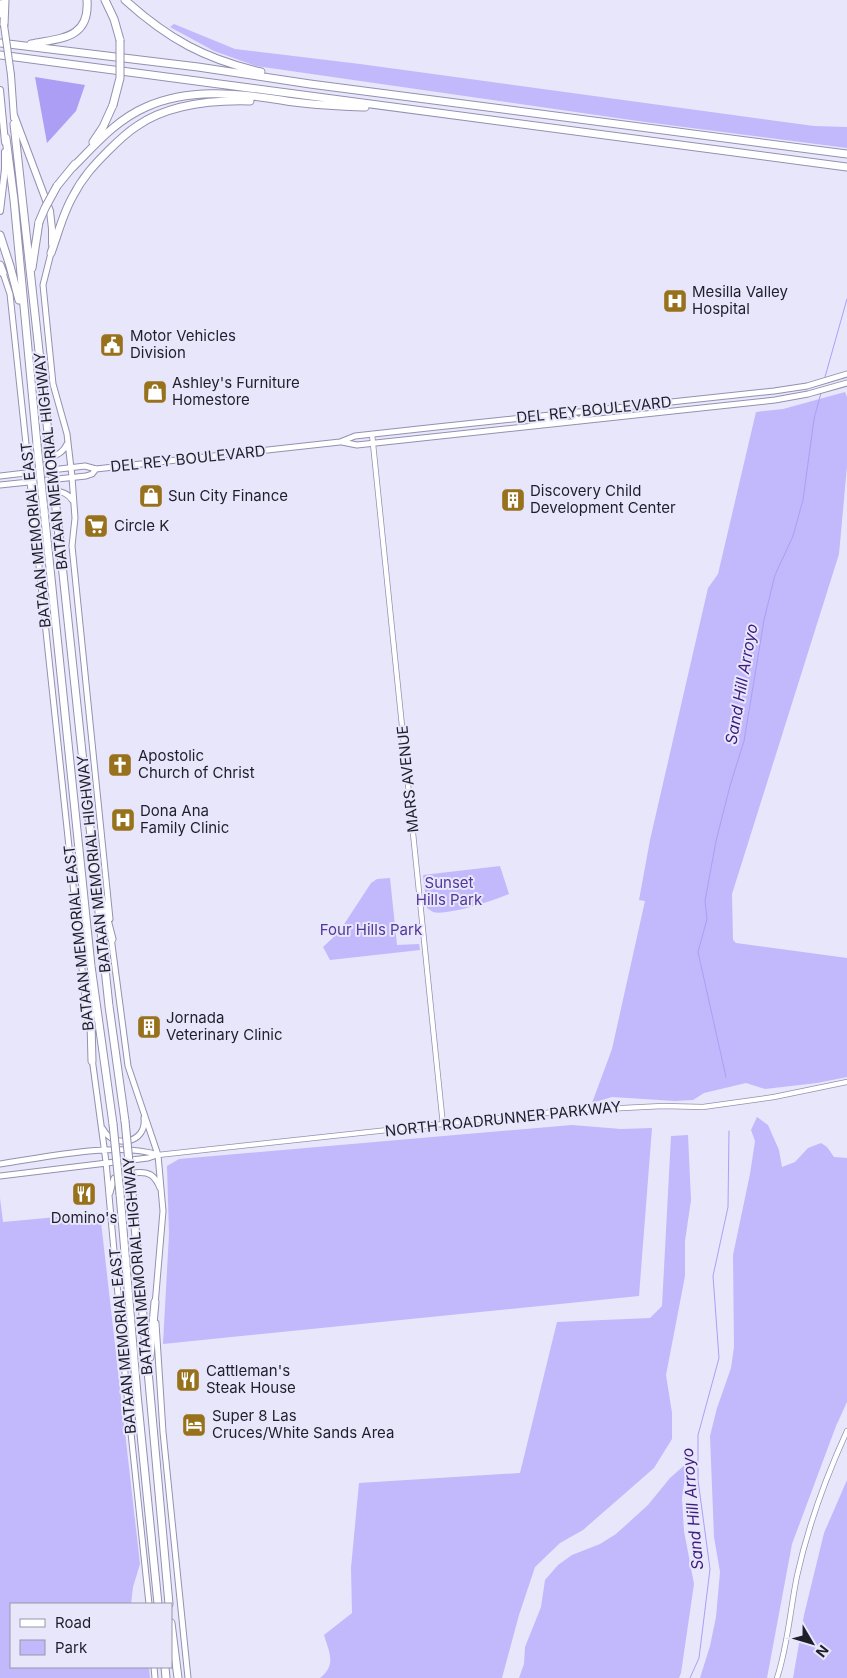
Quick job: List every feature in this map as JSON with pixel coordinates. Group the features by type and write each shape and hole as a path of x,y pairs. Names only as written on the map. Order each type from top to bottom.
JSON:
{"highway":[{"path":"3,138 12,130 14,124 11,75 4,24 5,0"},
{"path":"23,46 71,36 82,23 87,0"},
{"path":"30,273 44,208 57,186 103,127 114,105 120,78 120,40 114,19 105,0"},
{"path":"125,0 153,24 199,53 232,66 310,84"},
{"path":"0,43 198,67 310,84 847,154"},
{"path":"0,55 847,167"},
{"path":"0,90 5,169 0,211"},
{"path":"73,167 112,128 145,107 183,95 217,94 354,106 399,107"},
{"path":"51,253 71,198 80,182 94,165 137,126 158,115 183,106 282,100"},
{"path":"14,114 50,211 53,240 51,253"},
{"name":"BATAAN MEMORIAL HIGHWAY","path":"14,124 109,1006 125,1121 169,1603"},
{"name":"BATAAN MEMORIAL HIGHWAY","path":"3,138 14,200 26,337 92,966 113,1124 136,1394 158,1603"},
{"path":"0,236 15,284 23,331 26,337"},
{"path":"0,263 4,273"},
{"path":"94,871 112,939"},
{"path":"92,966 90,990 92,1061"},
{"path":"148,1375 155,1302"},
{"path":"172,1631 178,1678"}],"main road":[{"path":"0,3 4,24"},
{"path":"51,253 43,286 53,384 65,426 72,477 75,518 72,546 77,611 112,939 128,1066 158,1155 163,1211 155,1302 157,1352 162,1423 188,1678"},
{"name":"BATAAN MEMORIAL EAST","path":"4,273 10,294 28,450 92,1061 106,1162 127,1395 149,1603"},
{"name":"DEL REY BOULEVARD","path":"340,442 355,436 799,387 847,374"},
{"name":"DEL REY BOULEVARD","path":"0,476 88,466 96,469 340,442 372,443 783,399 847,384"},
{"path":"531,426 539,421 563,419 568,413 579,421 583,416 593,414 598,410"},
{"path":"507,419 508,428"},
{"path":"493,421 494,430"},
{"path":"28,450 32,456 37,458 54,457 63,452 68,443"},
{"name":"DEL REY BOULEVARD","path":"0,485 89,475 96,469"},
{"path":"33,504 38,496 58,491 66,493 73,502"},
{"path":"100,1122 105,1134 110,1138 119,1140 134,1139 139,1136 144,1128 143,1109"},
{"name":"NORTH ROADRUNNER PARKWAY","path":"0,1164 104,1150 146,1151 158,1155"},
{"name":"NORTH ROADRUNNER PARKWAY","path":"0,1176 148,1158 158,1155"},
{"path":"47,1158 48,1170"},
{"path":"20,1162 21,1173"},
{"path":"109,1201 114,1178 123,1175 144,1172 156,1180 161,1191"}],"street":[{"name":"MARS AVENUE","path":"372,434 443,1125"},
{"name":"NORTH ROADRUNNER PARKWAY","path":"158,1155 563,1111 663,1106 713,1106 774,1097 847,1082"},
{"path":"778,1678 797,1575 811,1520 847,1431"}],"green space":[{"path":"174,24 235,49 360,64 814,126 847,127 847,148 645,122 256,66 214,51 170,27"},
{"path":"845,392 847,397 847,466 839,554 732,894 733,940 736,943 847,958 847,1077 817,1083 765,1089 746,1083 704,1093 693,1100 675,1101 612,1097 592,1103 612,1049 645,901 639,900 650,840 708,588 718,574 756,412 783,409"},
{"name":"Sunset Hills Park","path":"500,866 509,894 449,912 433,912 427,908 423,875"},
{"name":"Four Hills Park","path":"390,878 397,945 419,944 420,950 330,960 323,947 339,932 371,883 377,879"},
{"path":"757,1117 768,1125 779,1150 782,1167 795,1162 808,1148 821,1143 827,1147 834,1157 847,1158 847,1402 836,1426 792,1544 767,1678 700,1678 710,1646 716,1617 720,1572 714,1537 710,1436 717,1408 731,1368 734,1347 733,1255 755,1141 751,1130"},
{"path":"572,1125 621,1129 652,1128 639,1296 163,1344 169,1234 167,1166 179,1159"},
{"path":"688,1135 691,1200 685,1241 685,1276 666,1375 672,1413 672,1439 654,1468 583,1530 560,1543 535,1567 519,1615 502,1678 320,1678 330,1663 324,1635 352,1613 351,1568 359,1483 520,1473 557,1322 650,1318 662,1306 671,1136"},
{"path":"0,1198 3,1222 100,1213 140,1564 133,1587 131,1603 10,1603 10,1668 149,1668 150,1678 0,1678"},
{"path":"687,1463 682,1498 684,1531 694,1584 679,1678 519,1678 524,1664 525,1647 541,1607 545,1580 558,1565 572,1555 600,1544 616,1534 648,1505 670,1478"},
{"path":"847,1480 847,1678 793,1678 804,1615 824,1533"}],"shaded area":[{"path":"35,77 85,85 76,111 47,143"}],"waterway":[{"name":"Sand Hill Arroyo","path":"825,377 847,299"},
{"name":"Sand Hill Arroyo","path":"726,1077 698,952 707,919 705,901 716,841 744,741 764,620 775,575 793,536 803,500 814,419 821,393"},
{"name":"Sand Hill Arroyo","path":"690,1678 699,1658 710,1569 698,1480 698,1435 719,1358 713,1276 728,1207 729,1131"}],"place":[{"name":"Mesilla Valley Hospital","path":"675,301"},
{"name":"Motor Vehicles Division","path":"112,345"},
{"name":"Ashley's Furniture Homestore","path":"155,392"},
{"name":"Sun City Finance","path":"151,496"},
{"name":"Discovery Child Development Center","path":"513,500"},
{"name":"Circle K","path":"96,526"},
{"name":"Apostolic Church of Christ","path":"120,765"},
{"name":"Dona Ana Family Clinic","path":"123,820"},
{"name":"Jornada Veterinary Clinic","path":"149,1027"},
{"name":"Domino's","path":"84,1194"},
{"name":"Cattleman's Steak House","path":"188,1380"},
{"name":"Super 8 Las Cruces/White Sands Area","path":"194,1425"}]}
